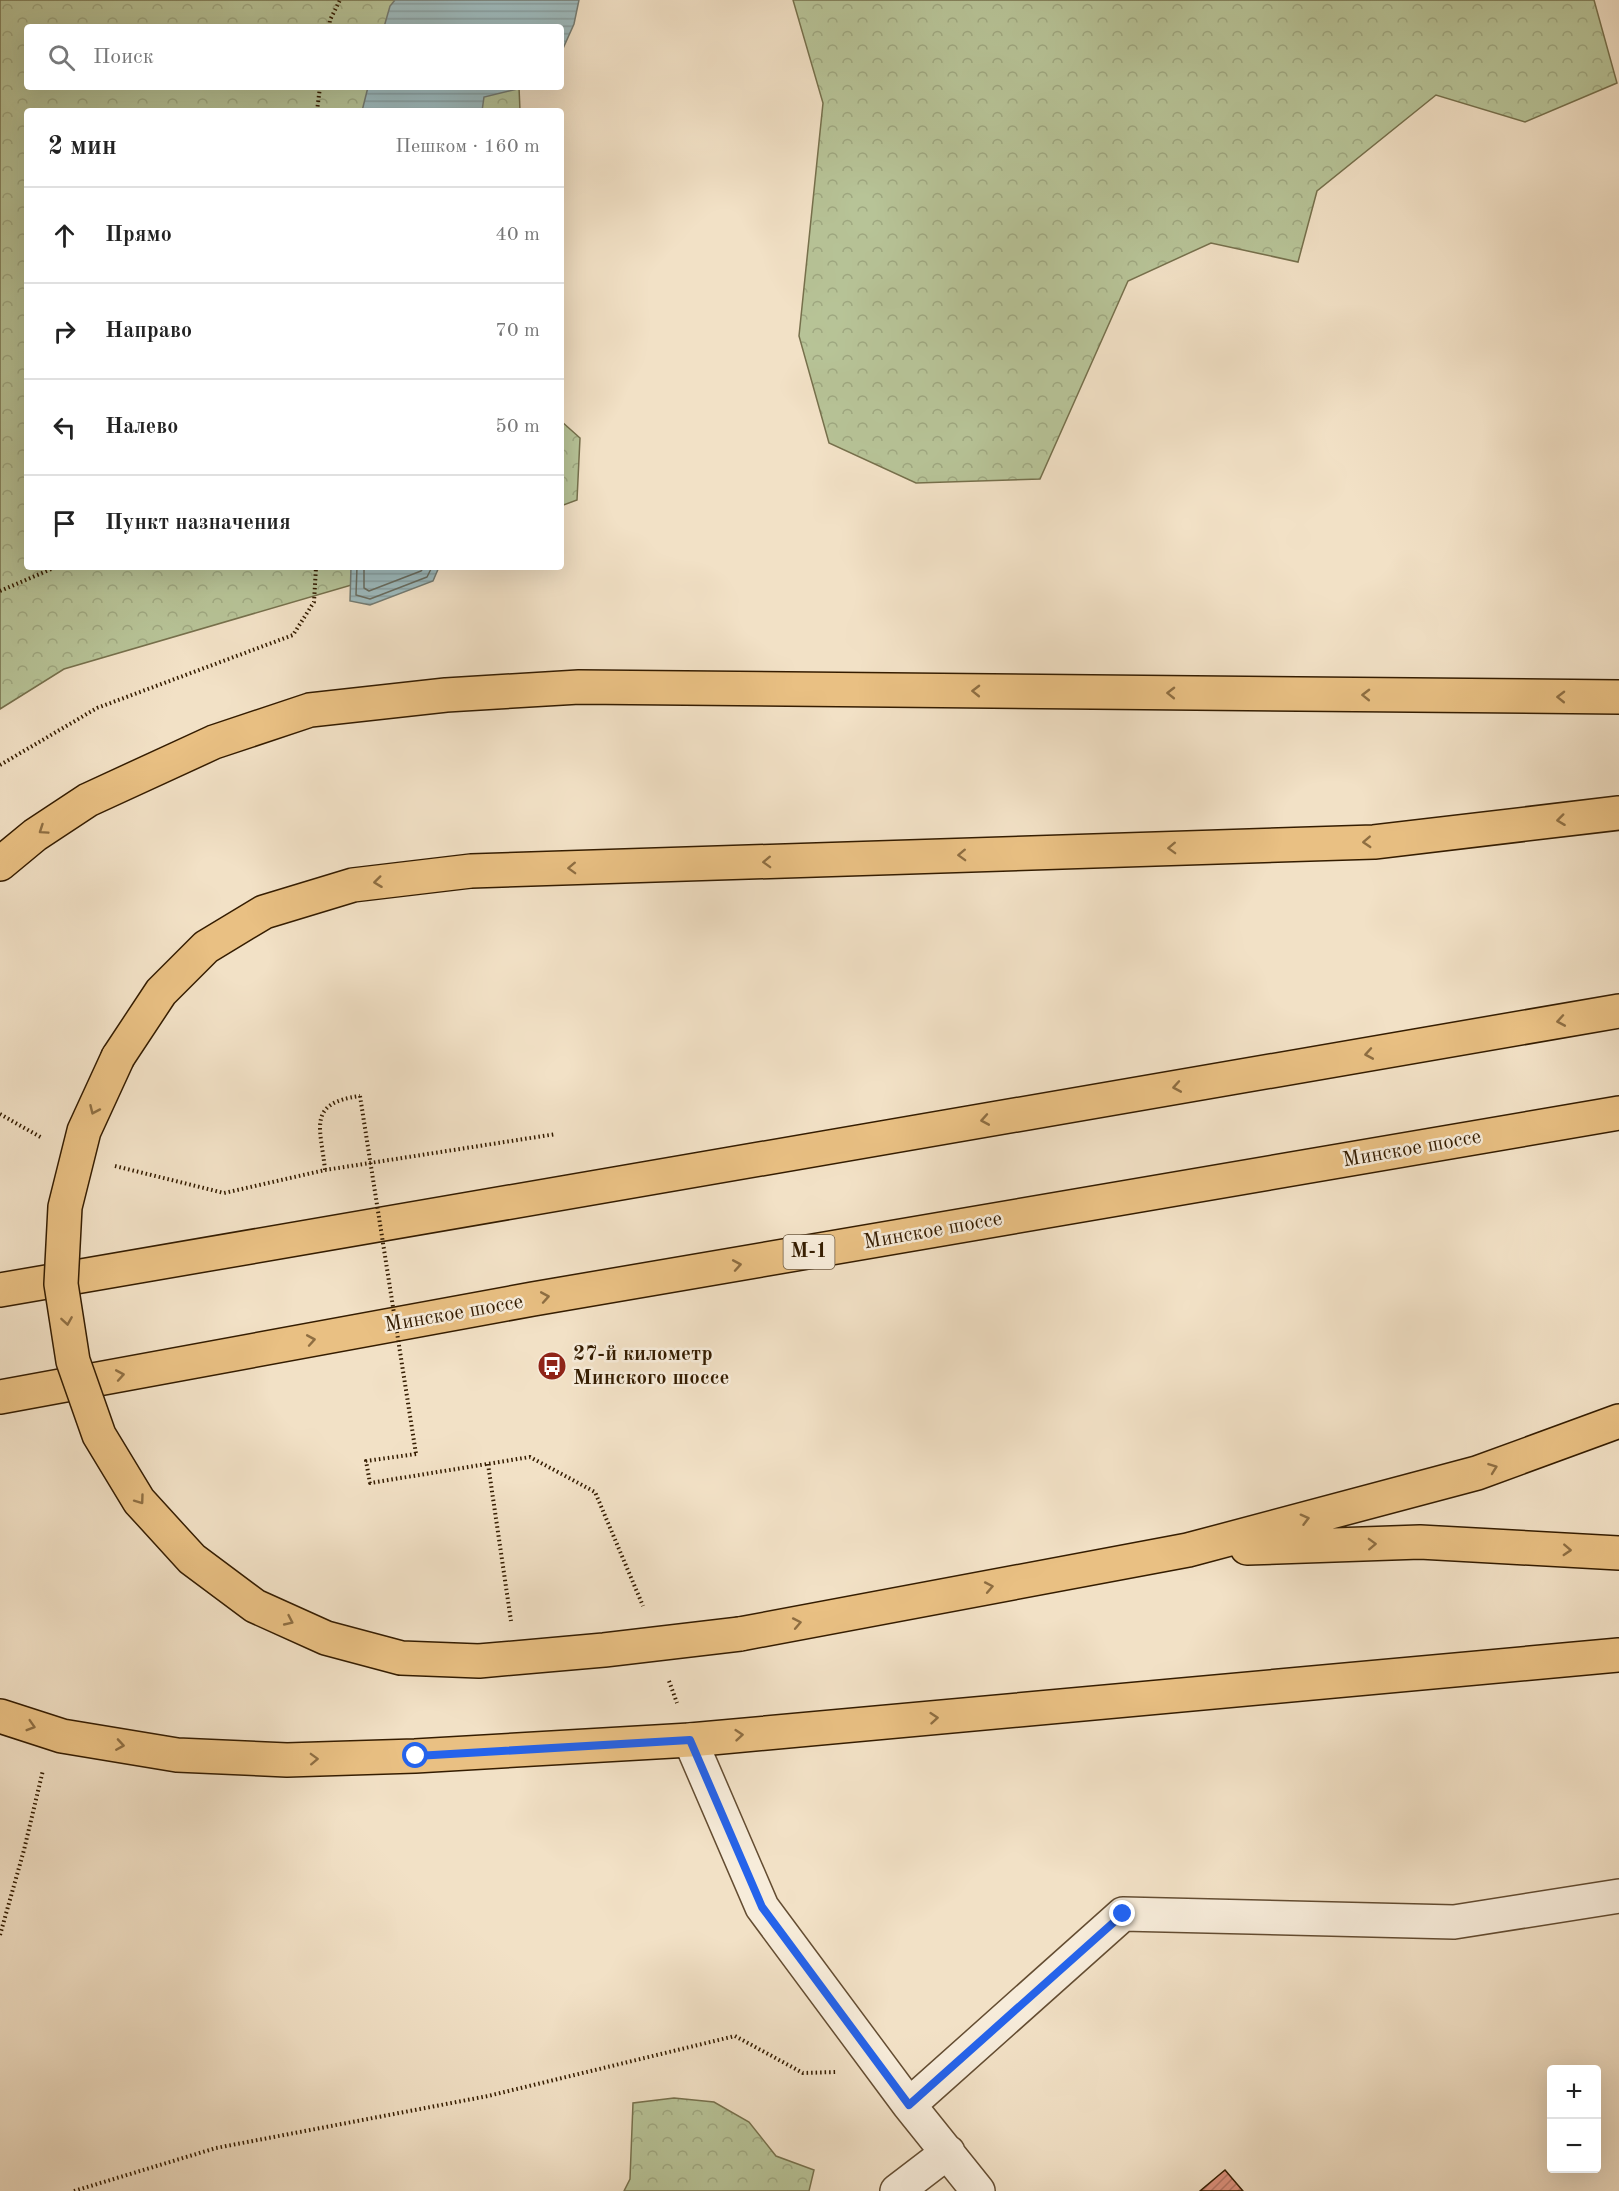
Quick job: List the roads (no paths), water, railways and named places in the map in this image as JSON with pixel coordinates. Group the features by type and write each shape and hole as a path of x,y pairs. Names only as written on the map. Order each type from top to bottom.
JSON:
{"main road":[{"path":"0,864 35,835 88,800 214,742 310,710 446,695 579,687 1619,697"},
{"path":"1619,813 1374,842 471,871 353,885 264,912 206,947 161,992 118,1057 84,1131 65,1207 62,1284 73,1361 99,1435 139,1501 192,1559 255,1606 326,1638 401,1658 479,1661 604,1650 740,1634 1188,1550 1478,1473 1619,1421"},
{"path":"0,1290 1619,1011"},
{"name":"Минское шоссе","path":"0,1396 545,1297 1619,1113"},
{"path":"1188,1550 1420,1542 1619,1553"},
{"path":"0,1716 62,1736 177,1755 287,1760 416,1756 690,1740 1619,1655"}],"street":[{"path":"690,1740 762,1907 909,2105 978,2191"},
{"path":"909,2105 1123,1914 1454,1922 1619,1896"},
{"path":"897,2191 948,2152"}],"water":[{"path":"395,0 579,0 574,24 564,46 564,24 385,24 390,6"},
{"path":"367,90 513,90 484,97 482,108 363,108"},
{"path":"351,570 438,570 433,581 370,605 350,601"}],"place":[{"name":"27-й километр Минского шоссе","path":"552,1366"}]}
